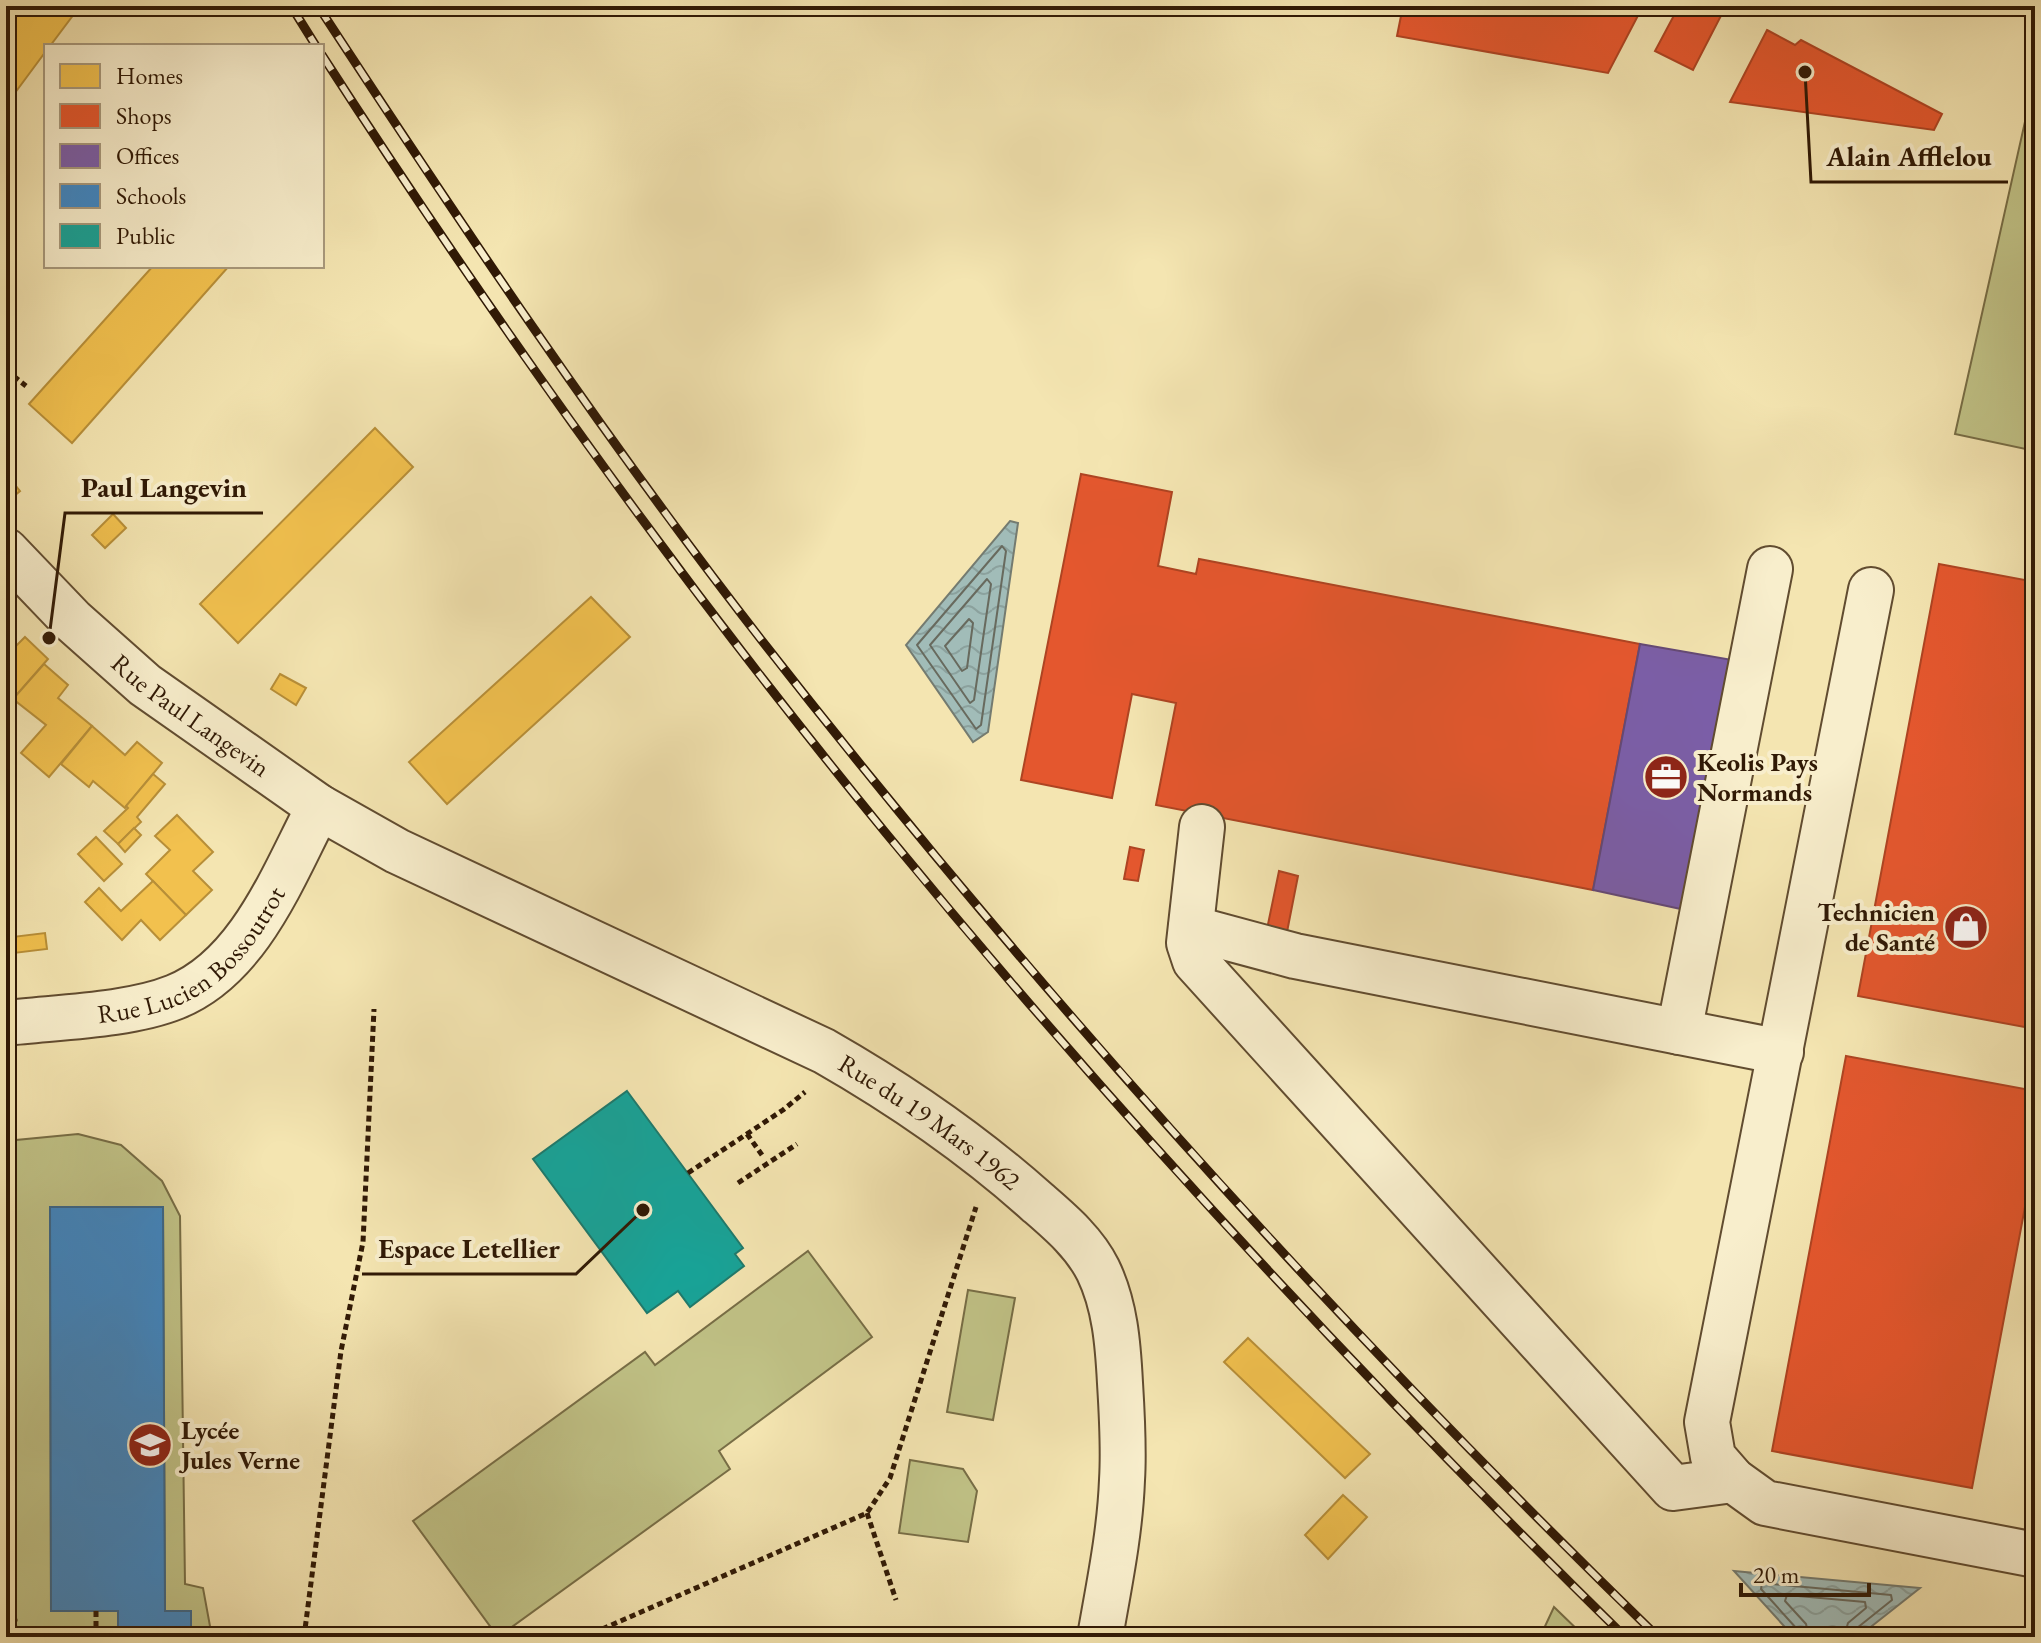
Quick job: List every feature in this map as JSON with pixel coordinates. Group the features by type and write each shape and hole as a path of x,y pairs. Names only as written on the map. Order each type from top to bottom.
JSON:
{"street":[{"name":"Rue Paul Langevin","path":"6,551 73,621 145,685 319,807 397,851"},
{"path":"1679,1032 1770,569"},
{"path":"1871,590 1707,1422 1713,1457 1733,1480 1765,1503 2035,1555"},
{"name":"Rue Lucien Bossoutrot","path":"6,1023 148,1005 175,997 196,986 227,962 257,924 319,807"},
{"path":"1202,827 1189,943 1195,961 1218,990 1673,1488 1733,1480"},
{"name":"Rue du 19 Mars 1962","path":"397,851 824,1051 889,1088 991,1161 1076,1239 1097,1269 1107,1294 1119,1350 1122,1482 1100,1637"},
{"path":"1191,928 1295,956 1781,1052"}],"path":[{"path":"6,370 26,386"},
{"path":"304,1637 341,1351 363,1242 374,1009"},
{"path":"688,1173 808,1089"},
{"path":"747,1134 762,1155"},
{"path":"738,1183 797,1144"},
{"path":"584,1637 867,1513 890,1478 976,1206"},
{"path":"867,1513 896,1600"},
{"path":"6,1597 15,1620 14,1637"},
{"path":"96,1611 96,1637"}],"green space":[{"path":"2035,77 2035,451 1955,434"},
{"path":"78,1134 121,1145 162,1181 180,1216 185,1584 203,1588 212,1637 191,1637 165,1611 163,1207 50,1207 51,1611 118,1611 118,1637 6,1637 6,1141"},
{"path":"808,1251 872,1337 719,1451 730,1469 498,1637 413,1521 645,1352 655,1365"},
{"path":"968,1290 1015,1298 993,1420 947,1412"},
{"path":"910,1460 963,1469 977,1491 968,1542 899,1533"},
{"path":"1554,1607 1585,1637 1540,1637"}],"water":[{"path":"1010,521 1018,523 988,732 973,742 906,645"},
{"path":"1734,1571 1920,1588 1858,1637 1794,1637"}],"building: Homes":[{"path":"9,6 80,6 52,44 44,44 44,54 6,105 6,10"},
{"path":"151,268 227,268 72,443 29,404"},
{"path":"375,428 413,467 238,643 200,604"},
{"path":"7,475 20,491 13,497 6,490"},
{"path":"113,514 126,528 105,548 92,535"},
{"path":"591,597 630,637 447,804 409,762"},
{"path":"25,637 48,659 6,707 6,643 13,649"},
{"path":"44,664 68,685 58,698 92,726 49,777 21,753 46,725 13,699"},
{"path":"280,674 306,688 296,705 271,689"},
{"path":"92,726 125,755 137,742 162,763 125,808 93,781 89,787 61,764"},
{"path":"153,774 165,784 137,817 141,822 118,844 104,831 128,808 126,806"},
{"path":"177,815 213,852 193,871 212,890 186,915 146,874 170,850 155,836"},
{"path":"134,828 141,835 125,852 118,844"},
{"path":"96,837 122,864 104,881 78,854"},
{"path":"153,881 186,915 160,940 141,920 122,940 85,902 99,888 121,911"},
{"path":"6,915 9,915 14,953 6,954"},
{"path":"45,933 47,949 14,953 12,937"},
{"path":"1248,1338 1370,1454 1345,1478 1224,1362"},
{"path":"1343,1495 1367,1517 1328,1559 1305,1535"}],"building: Shops":[{"path":"1403,6 1643,6 1608,73 1397,36"},
{"path":"1679,6 1726,6 1693,70 1655,51"},
{"path":"1767,30 1795,45 1801,40 1942,114 1934,130 1730,102"},
{"path":"1081,474 1172,492 1158,566 1196,574 1199,559 1640,644 1593,890 1156,805 1176,703 1132,694 1112,798 1021,780"},
{"path":"1939,564 2035,582 2035,1029 1858,996"},
{"path":"1130,847 1144,850 1138,881 1124,879"},
{"path":"1279,871 1298,876 1286,937 1266,934"},
{"path":"1846,1056 2035,1091 2035,1154 1972,1488 1772,1451"}],"building: Offices":[{"path":"1640,644 1738,661 1690,911 1593,890"}],"building: Schools":[{"path":"50,1207 163,1207 165,1611 191,1611 191,1637 118,1637 118,1611 51,1611"}],"building: Public":[{"path":"627,1091 743,1248 735,1254 744,1266 690,1307 678,1291 647,1313 533,1159"}],"railway":[{"path":"291,6 315,44"},
{"path":"318,6 479,249 646,487 763,642 867,772 1082,1029 1307,1278 1539,1520 1658,1637"},
{"path":"324,58 454,255 592,451 736,644 885,832 1062,1041 1244,1245 1432,1443 1625,1637"}],"place":[{"name":"Alain Afflelou","path":"1805,72"},
{"name":"Paul Langevin","path":"49,638"},
{"name":"Keolis Pays Normands","path":"1666,777"},
{"name":"Technicien de Santé","path":"1966,927"},
{"name":"Espace Letellier","path":"643,1210"},
{"name":"Lycée Jules Verne","path":"150,1445"}]}
